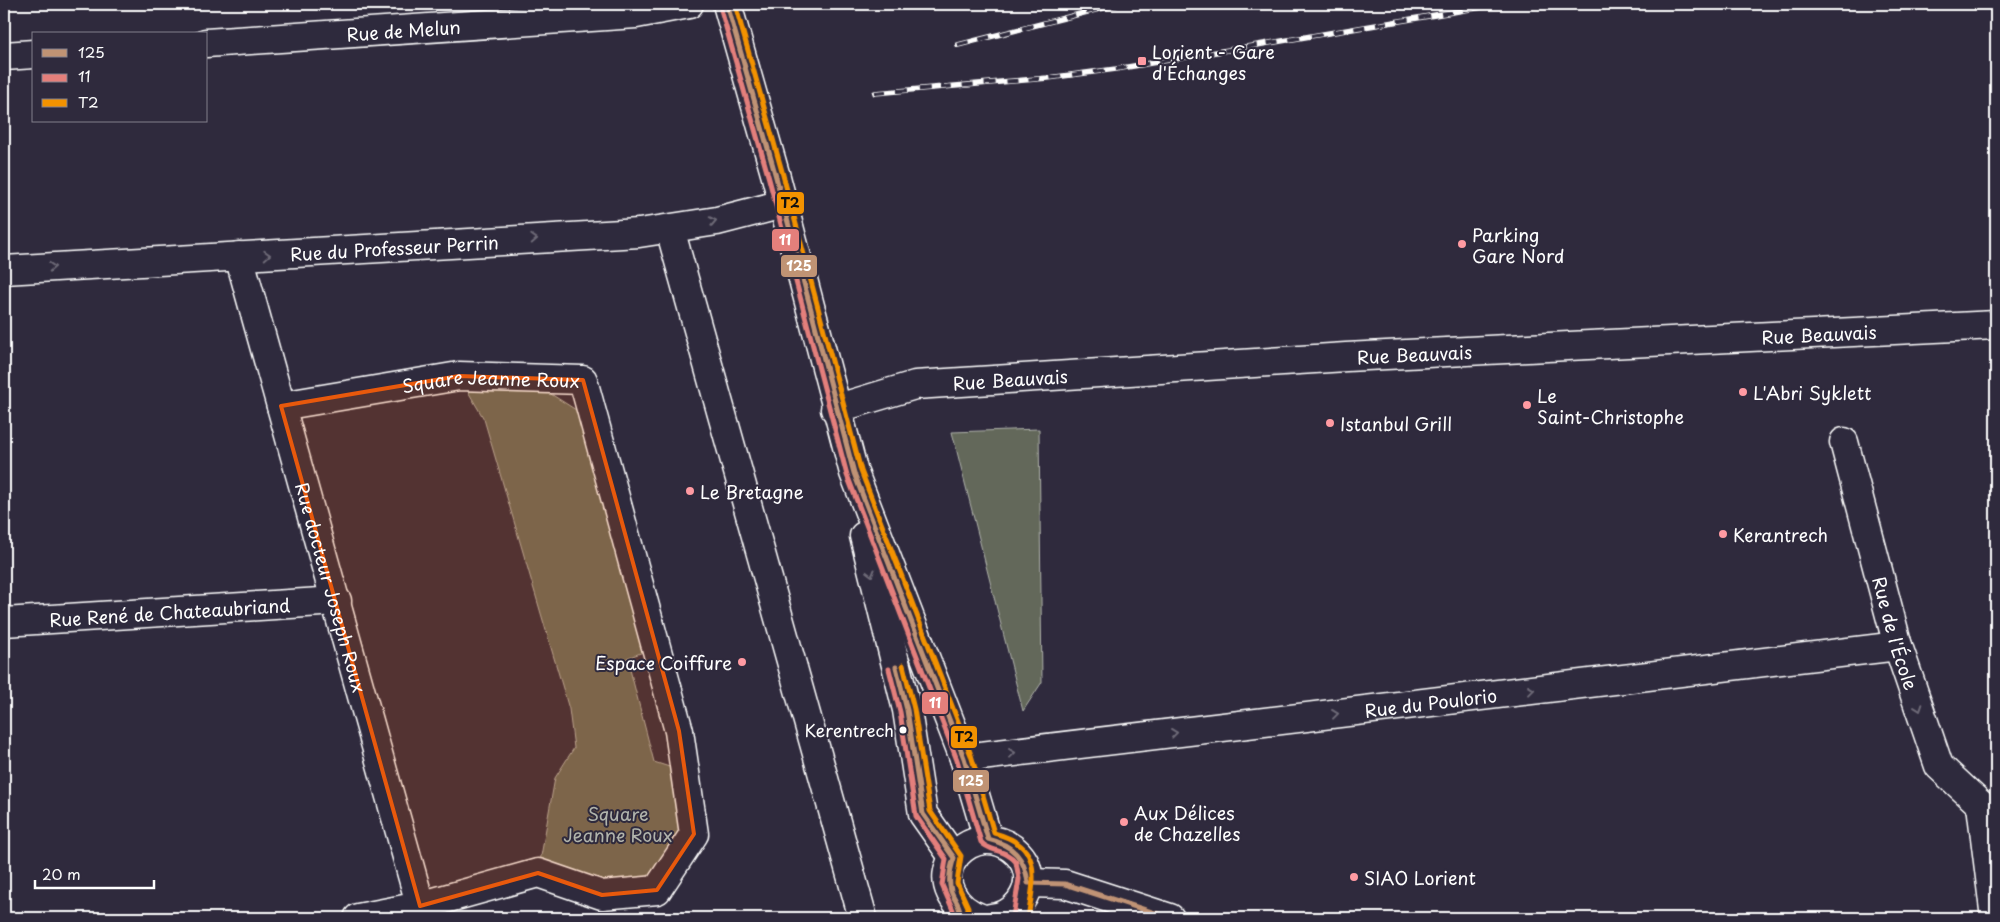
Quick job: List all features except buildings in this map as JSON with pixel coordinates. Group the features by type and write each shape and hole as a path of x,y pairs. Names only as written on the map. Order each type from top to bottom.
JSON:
{"street":[{"name":"Rue de Melun","path":"208,43 636,14 688,4"},
{"path":"727,4 783,204 835,409 854,473 964,758 988,839"},
{"path":"4,56 32,54"},
{"name":"Rue du Professeur Perrin","path":"4,270 639,233 717,221 783,204"},
{"path":"670,229 863,918"},
{"name":"Rue docteur Joseph Roux","path":"239,256 422,912"},
{"name":"Rue Beauvais","path":"835,409 915,386 925,385 1356,356 1996,325"},
{"name":"Square Jeanne Roux","path":"281,406 459,376 583,380 595,422 679,731 694,834 656,890 602,895 538,872 422,912"},
{"name":"Rue de l'École","path":"1844,442 1898,646 1939,766 1989,805"},
{"path":"854,473 867,555 907,710 923,814 954,858"},
{"name":"Rue René de Chateaubriand","path":"4,622 337,602"},
{"name":"Rue du Poulorio","path":"964,758 1898,646"},
{"path":"1989,805 1995,918"},
{"path":"967,915 953,897 948,884 949,870 954,858 963,848 975,841 988,839 1001,841 1022,857 1027,870 1024,900"},
{"path":"991,918 1006,914 1024,900 1065,884 1170,918"},
{"path":"358,918 422,912"}],"highlighted area":[{"path":"459,376 583,380 679,731 694,834 657,890 602,895 538,873 420,906 281,406"}],"green space":[{"name":"Square Jeanne Roux","path":"459,376 524,377 595,422 657,647 627,658 654,762 685,772 694,834 657,890 538,873 555,778 574,748 569,709 484,419"},
{"path":"1039,429 1042,682 1023,711 952,432"}],"railway":[{"path":"958,45 1119,4"},
{"path":"875,93 1048,78 1116,69 1500,4"}],"transit line":[{"name":"125","path":"727,4 776,177 854,473 964,758 988,839 1004,845 1016,854 1024,866 1028,883 1065,884 1170,918"},
{"name":"T2","path":"735,4 783,175 861,471 971,755 994,833 1010,839 1021,846 1028,855 1032,865 1033,877 1028,918"},
{"name":"11","path":"720,6 769,179 847,475 957,760 981,842 988,848 1007,855 1016,862 1019,879 1013,917"},
{"name":"T2","path":"903,665 914,709 930,811 961,856 957,883 968,907 967,918"},
{"name":"125","path":"896,667 907,710 923,814 954,858 950,883 951,891 959,907 959,918"},
{"name":"11","path":"889,669 900,712 916,816 946,859 942,885 953,910 952,916"}],"place":[{"name":"Lorient - Gare d'Échanges","path":"1142,61"},
{"name":"Parking Gare Nord","path":"1462,244"},
{"name":"L'Abri Syklett","path":"1743,392"},
{"name":"Le Saint-Christophe","path":"1527,405"},
{"name":"Istanbul Grill","path":"1330,423"},
{"name":"Le Bretagne","path":"690,491"},
{"name":"Kerantrech","path":"1723,534"},
{"name":"Espace Coiffure","path":"742,662"},
{"name":"Kerentrech","path":"903,730"},
{"name":"Aux Délices de Chazelles","path":"1124,822"},
{"name":"SIAO Lorient","path":"1354,877"}]}
